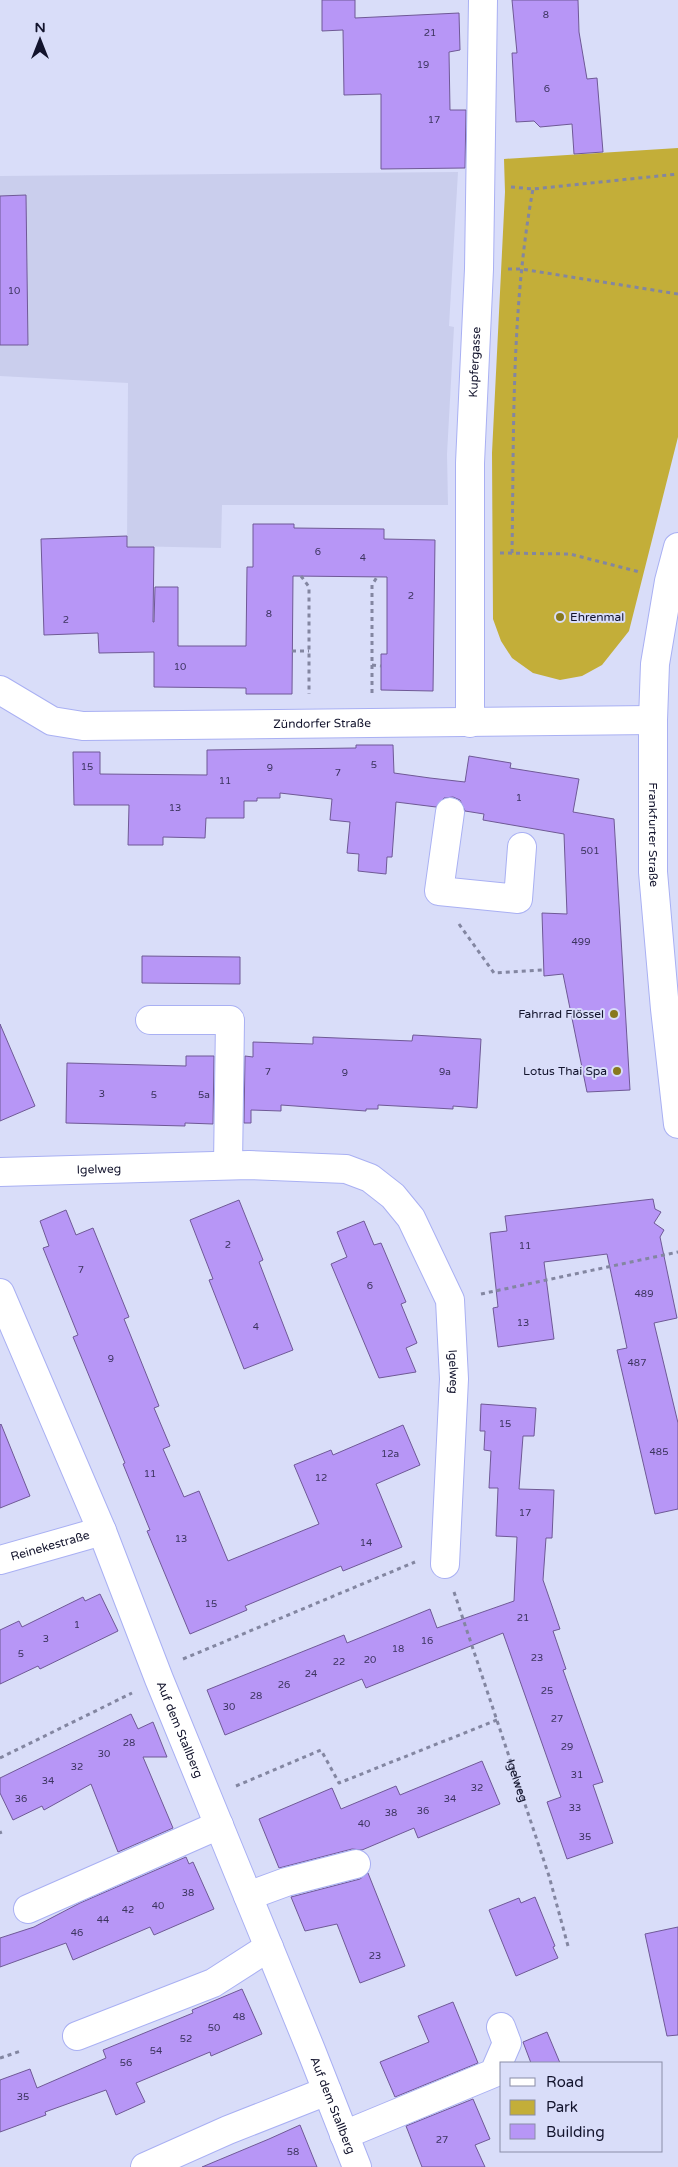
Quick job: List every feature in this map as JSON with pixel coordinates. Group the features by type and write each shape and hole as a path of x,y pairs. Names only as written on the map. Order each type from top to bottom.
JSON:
{"street":[{"name":"Kupfergasse","path":"470,723 470,463 479,269 483,0"},
{"name":"Frankfurter Straße","path":"678,546 666,599 655,664 653,720 653,872 664,1008 678,1124"},
{"name":"Zündorfer Straße","path":"0,690 52,722 83,726 653,720"},
{"path":"450,812 439,891 518,899 522,847"},
{"path":"150,1020 230,1020 228,1165"},
{"name":"Igelweg","path":"0,1172 228,1165 346,1169 370,1178 393,1196 411,1218 450,1300 454,1380 445,1564"},
{"name":"Auf dem Stallberg","path":"0,1293 102,1531 157,1675 357,2167"},
{"name":"Reinekestraße","path":"0,1560 102,1531"},
{"path":"28,1909 219,1825"},
{"path":"248,1896 286,1882 356,1864"},
{"path":"77,2036 213,1983 269,1947"},
{"path":"344,2135 494,2073 507,2043 501,2027"},
{"path":"145,2167 228,2130 327,2091"}],"path":[{"path":"480,184 533,189 678,174"},
{"path":"512,553 514,401 520,270 533,189"},
{"path":"479,269 520,270 678,294"},
{"path":"470,556 512,553 570,554 640,572"},
{"path":"301,576 309,587 309,724"},
{"path":"373,724 372,585 377,576"},
{"path":"292,651 309,651"},
{"path":"372,665 381,666"},
{"path":"439,891 447,906 494,973 544,970"},
{"path":"450,1300 678,1252"},
{"path":"0,1758 157,1675 414,1562 445,1564"},
{"name":"Igelweg","path":"445,1564 549,1876 568,1946"},
{"path":"208,1798 321,1750 339,1783 497,1720"},
{"path":"0,2058 21,2051"}],"shaded area":[{"path":"458,172 449,326 454,327 447,454 448,505 222,505 221,548 127,546 128,383 0,376 0,176"}],"green space":[{"path":"678,148 678,437 629,631 602,665 582,676 560,680 533,673 512,658 501,641 493,619 492,453 505,192 504,159"}],"building":[{"path":"322,0 355,0 355,18 459,13 460,50 449,52 450,110 466,110 465,168 381,169 381,94 344,95 343,30 322,31"},
{"path":"512,0 578,0 579,32 587,79 597,78 603,152 574,154 572,124 540,127 534,121 516,122 512,53 517,53"},
{"path":"26,195 28,345 0,345 0,196"},
{"path":"253,524 294,524 294,528 384,529 384,539 435,540 433,691 381,690 381,654 387,654 387,577 293,576 292,694 246,694 246,688 154,687 154,652 99,653 98,633 44,635 41,539 127,536 127,547 154,547 153,622 155,587 178,587 178,646 246,646 247,567 253,567"},
{"path":"356,745 393,745 394,773 465,782 469,756 511,763 510,768 579,779 573,812 614,819 630,1090 587,1092 563,974 544,976 542,913 567,914 564,834 483,820 484,814 465,811 460,800 453,797 444,798 436,807 396,802 392,857 387,857 386,874 358,871 359,854 347,853 350,822 330,820 332,799 280,793 280,798 257,798 257,801 244,801 244,818 206,818 205,838 163,837 163,845 128,845 129,805 74,805 73,752 100,752 100,774 207,775 207,750 356,748"},
{"path":"142,956 240,957 240,984 142,983"},
{"path":"0,1024 35,1106 0,1121"},
{"path":"413,1035 481,1039 477,1108 453,1106 453,1109 378,1105 378,1109 366,1109 366,1111 281,1105 281,1111 251,1110 251,1123 244,1123 245,1056 253,1057 253,1042 313,1044 313,1037 412,1041"},
{"path":"186,1056 214,1056 213,1124 185,1123 185,1126 66,1123 67,1063 186,1066"},
{"path":"653,1199 655,1209 661,1212 654,1223 664,1230 660,1237 677,1318 654,1323 678,1423 678,1509 655,1514 617,1350 627,1348 607,1254 544,1262 554,1339 498,1347 493,1308 498,1307 490,1233 507,1231 505,1216"},
{"path":"239,1200 263,1260 259,1262 293,1350 244,1369 209,1280 213,1279 190,1220"},
{"path":"66,1210 76,1235 93,1228 129,1317 124,1319 159,1406 154,1408 170,1446 163,1449 184,1497 199,1491 228,1561 319,1524 294,1465 331,1450 333,1455 403,1425 420,1465 376,1484 402,1547 343,1571 341,1566 245,1606 247,1610 190,1634 147,1531 150,1530 123,1464 125,1463 73,1337 78,1335 43,1248 49,1246 40,1221"},
{"path":"364,1221 374,1245 381,1243 406,1302 401,1304 417,1343 406,1348 416,1372 379,1378 331,1264 347,1257 337,1232"},
{"path":"481,1404 536,1408 534,1436 523,1436 519,1489 554,1490 552,1538 546,1538 543,1580 560,1629 553,1631 566,1669 563,1670 603,1782 593,1785 613,1843 567,1859 547,1802 561,1797 503,1633 366,1688 362,1679 225,1735 207,1690 344,1635 347,1643 430,1609 437,1628 514,1601 517,1537 496,1536 498,1488 489,1488 491,1451 484,1450 485,1431 480,1431"},
{"path":"0,1425 30,1496 0,1508"},
{"path":"100,1594 118,1631 40,1669 38,1666 0,1684 0,1630 19,1621 22,1627 83,1597 85,1601"},
{"path":"131,1714 138,1729 153,1722 167,1757 143,1757 173,1828 118,1852 91,1784 44,1810 42,1806 13,1820 0,1793 0,1778"},
{"path":"482,1761 500,1804 418,1838 414,1828 362,1850 352,1849 279,1868 259,1819 332,1788 341,1809 396,1786 400,1795"},
{"path":"186,1857 189,1864 193,1862 214,1909 154,1935 150,1927 73,1960 66,1943 0,1967 0,1938 34,1927 80,1903"},
{"path":"368,1873 405,1966 360,1983 337,1924 305,1931 291,1897 360,1879"},
{"path":"535,1897 558,1958 516,1976 489,1910 519,1898 521,1903"},
{"path":"678,1927 678,2035 667,2036 645,1934"},
{"path":"242,1989 262,2034 211,2056 210,2052 136,2083 145,2102 116,2115 106,2090 45,2112 46,2115 0,2132 0,2080 30,2069 37,2088 106,2058 103,2050 193,2013 192,2010"},
{"path":"453,2002 478,2063 395,2097 380,2062 429,2042 418,2016"},
{"path":"547,2032 560,2062 531,2062 523,2042"},
{"path":"473,2099 490,2139 475,2145 485,2167 422,2167 406,2126"},
{"path":"300,2125 317,2167 202,2167 269,2139"}],"place":[{"name":"Ehrenmal","path":"560,617"},
{"name":"Fahrrad Flössel","path":"614,1014"},
{"name":"Lotus Thai Spa","path":"617,1071"}]}
